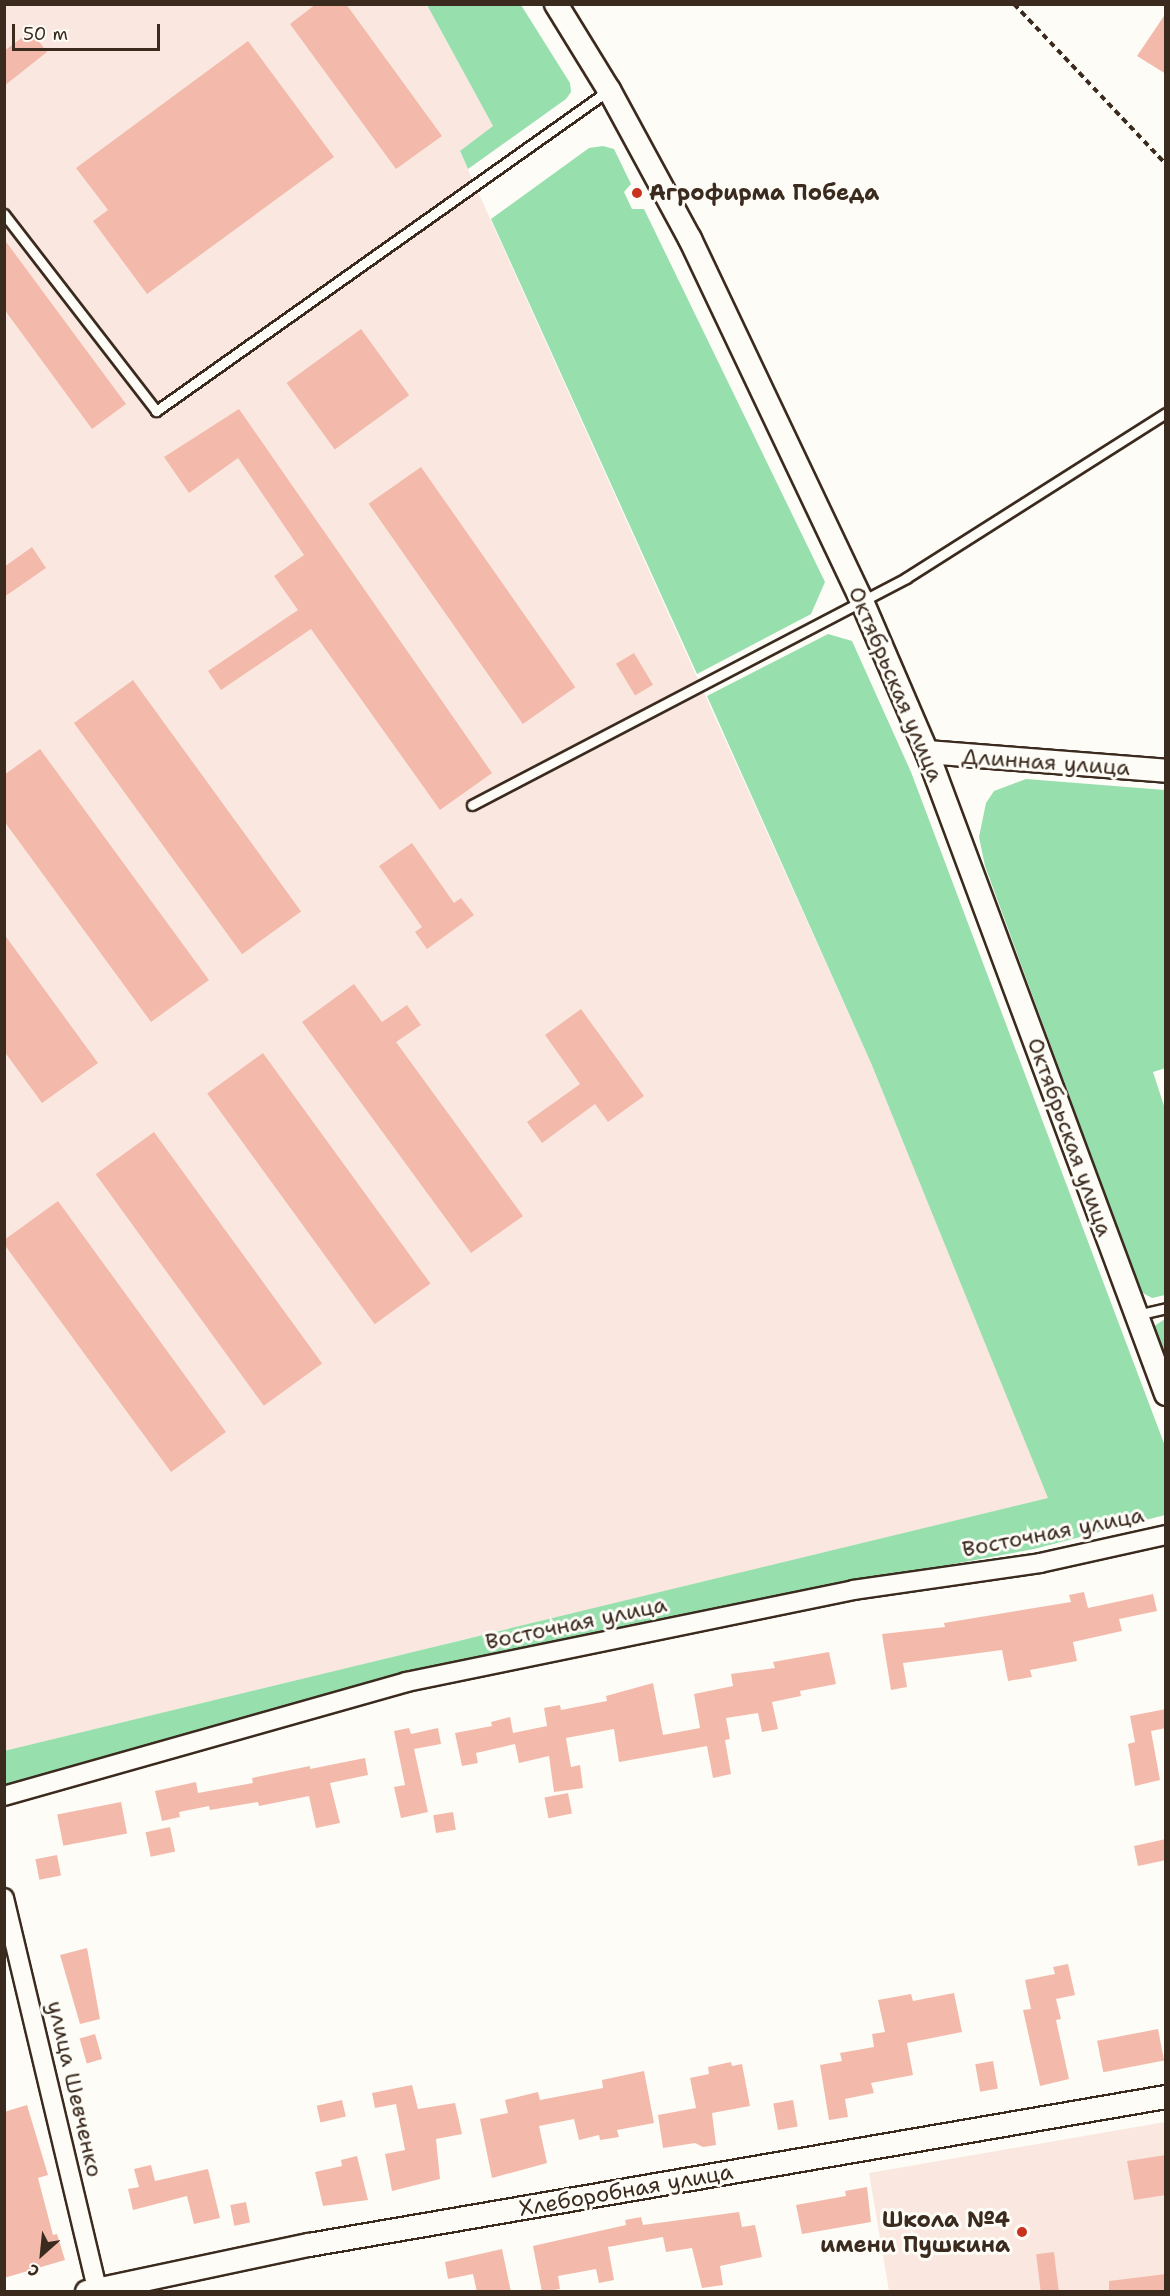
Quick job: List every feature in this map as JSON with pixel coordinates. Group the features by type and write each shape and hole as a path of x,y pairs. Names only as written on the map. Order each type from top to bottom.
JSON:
{"street":[{"name":"Октябрьская улица","path":"556,4 609,90 690,239 861,599 927,752 1166,1394"},
{"name":"Длинная улица","path":"927,752 1166,771"},
{"name":"Восточная улица","path":"4,1796 406,1682 853,1590 1040,1563 1166,1535"},
{"name":"улица Шевченко","path":"4,1898 94,2290"},
{"name":"Хлеборобная улица","path":"94,2290 309,2245 1166,2097"}],"lane":[{"path":"4,214 156,411 609,90"},
{"path":"472,805 861,599 906,578 1166,413"},
{"path":"1136,1316 1166,1308"}],"path":[{"path":"1014,4 1166,164"}],"shaded area":[{"path":"4,5 427,5 493,126 460,152 871,1063 1049,1498 5,1751"},
{"name":"Школа №4 имени Пушкина","path":"1165,2122 1165,2291 889,2291 869,2173"}],"green space":[{"path":"427,5 521,5 570,83 571,92 566,99 468,169 460,151 493,126"},
{"path":"603,146 614,149 631,184 624,192 632,209 644,209 825,582 811,614 697,674 491,219 589,148"},
{"path":"828,634 852,641 911,772 1165,1446 1165,1515 1034,1549 809,1591 140,1748 5,1785 4,1751 1048,1498 871,1063 707,696"},
{"path":"1026,779 1165,790 1166,1068 1153,1072 1165,1109 1165,1295 1152,1298 1141,1292 985,866 979,837 986,803 994,791"},
{"path":"1166,1319 1165,1358 1153,1327"}],"building":[{"path":"316,4 346,4 442,136 396,169 290,24"},
{"path":"1166,13 1166,74 1137,56"},
{"path":"31,31 47,52 4,86 4,51"},
{"path":"248,41 334,157 147,294 93,221 108,210 76,168"},
{"path":"4,239 126,404 92,429 4,309"},
{"path":"361,329 409,395 335,449 287,383"},
{"path":"239,409 492,773 440,810 311,629 221,690 208,671 298,610 274,576 304,555 238,458 189,493 164,457"},
{"path":"421,467 575,687 523,724 369,504"},
{"path":"32,547 46,568 4,597 4,567"},
{"path":"634,653 653,685 635,696 616,664"},
{"path":"133,680 301,911 242,954 74,723"},
{"path":"40,749 209,980 151,1022 4,821 4,775"},
{"path":"412,843 454,903 461,898 474,915 427,949 415,932 422,927 379,866"},
{"path":"4,934 98,1063 42,1103 4,1051"},
{"path":"354,984 382,1022 407,1005 421,1025 396,1042 523,1216 471,1253 302,1022"},
{"path":"581,1009 644,1096 608,1122 595,1104 542,1143 527,1122 580,1084 545,1035"},
{"path":"263,1053 431,1284 375,1324 207,1094"},
{"path":"154,1132 322,1363 264,1406 96,1174"},
{"path":"58,1201 226,1432 171,1472 4,1244 4,1240"},
{"path":"1084,1592 1088,1608 1153,1594 1157,1611 1119,1619 1122,1631 1073,1642 1077,1661 1030,1670 1032,1677 1008,1681 1002,1650 903,1663 907,1687 891,1690 882,1634 945,1627 944,1623 1071,1602 1069,1595"},
{"path":"829,1652 836,1684 800,1691 801,1696 772,1702 778,1729 762,1732 758,1713 726,1718 730,1739 725,1740 731,1774 713,1778 707,1746 619,1762 614,1729 566,1738 571,1767 580,1765 583,1788 554,1792 549,1756 519,1763 515,1744 476,1753 478,1763 462,1766 455,1733 492,1726 491,1722 510,1717 513,1733 547,1726 544,1708 560,1705 561,1710 607,1701 606,1696 653,1683 663,1735 700,1728 694,1694 733,1686 731,1674 775,1668 773,1662"},
{"path":"1166,1709 1166,1728 1151,1731 1160,1780 1135,1786 1128,1744 1135,1742 1130,1716"},
{"path":"409,1728 411,1734 438,1728 441,1744 414,1749 428,1812 401,1818 394,1787 405,1785 394,1731"},
{"path":"365,1758 368,1775 330,1783 340,1823 316,1828 309,1796 259,1806 258,1802 210,1810 209,1806 179,1812 180,1817 162,1821 155,1791 196,1782 198,1793 253,1783 252,1778"},
{"path":"568,1793 572,1814 548,1818 544,1798"},
{"path":"121,1802 127,1833 63,1846 57,1814"},
{"path":"453,1812 456,1830 436,1833 433,1815"},
{"path":"170,1827 175,1851 151,1857 146,1832"},
{"path":"1166,1839 1166,1860 1138,1866 1134,1846"},
{"path":"57,1855 61,1876 39,1880 35,1859"},
{"path":"87,1948 100,2019 80,2024 60,1955"},
{"path":"1068,1964 1075,1995 1056,1999 1061,2019 1056,2020 1069,2079 1040,2086 1023,2010 1031,2009 1025,1980 1055,1974 1053,1967"},
{"path":"954,1993 962,2032 907,2043 913,2075 871,2083 874,2093 845,2099 848,2117 829,2120 820,2065 842,2061 840,2053 874,2047 872,2034 885,2032 878,2000 911,1994 913,2001"},
{"path":"1158,2029 1164,2060 1103,2072 1097,2041"},
{"path":"95,2034 102,2059 87,2063 80,2038"},
{"path":"993,2061 998,2089 980,2092 975,2064"},
{"path":"731,2062 732,2066 742,2064 750,2106 712,2113 716,2145 703,2147 695,2143 663,2148 658,2115 696,2108 690,2078 709,2074 708,2067"},
{"path":"644,2071 654,2123 617,2130 619,2137 600,2140 599,2135 579,2140 574,2119 539,2126 547,2163 492,2178 480,2119 508,2113 505,2100 538,2092 540,2100 603,2088 602,2080"},
{"path":"412,2085 418,2109 455,2103 462,2134 436,2139 440,2179 392,2191 385,2154 405,2150 396,2104 375,2108 372,2093"},
{"path":"342,2100 346,2117 320,2122 317,2106"},
{"path":"793,2100 798,2127 778,2130 773,2103"},
{"path":"27,2105 48,2175 38,2178 53,2235 57,2234 65,2260 4,2278 4,2112"},
{"path":"1166,2155 1166,2195 1134,2200 1127,2161"},
{"path":"357,2156 368,2200 323,2206 315,2172 342,2166 341,2160"},
{"path":"151,2165 155,2181 208,2169 220,2218 194,2224 187,2196 133,2210 128,2189 139,2187 134,2169"},
{"path":"867,2187 871,2222 802,2234 796,2205 846,2196 845,2191"},
{"path":"246,2202 250,2223 234,2226 230,2205"},
{"path":"739,2212 742,2227 755,2225 762,2257 720,2266 723,2285 702,2288 692,2248 666,2252 663,2237 608,2247 614,2280 599,2283 596,2269 558,2276 560,2289 542,2292 533,2246 626,2225 625,2220 641,2217 643,2225"},
{"path":"502,2249 511,2292 477,2292 473,2274 448,2279 445,2262"},
{"path":"1054,2252 1059,2292 1041,2292 1036,2254"},
{"path":"1166,2274 1166,2292 1109,2292 1109,2281"}],"place":[{"name":"Агрофирма Победа","path":"637,193"},
{"name":"Школа №4 имени Пушкина","path":"1022,2232"}]}
